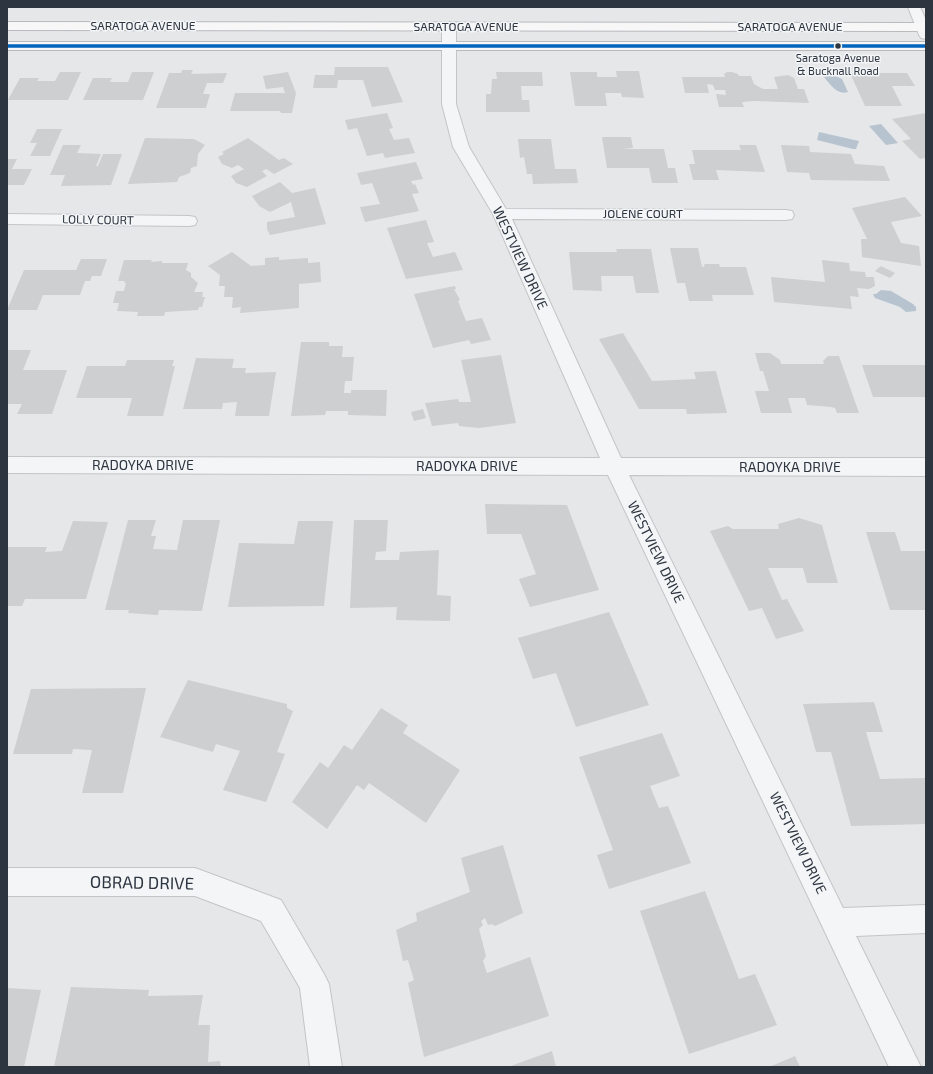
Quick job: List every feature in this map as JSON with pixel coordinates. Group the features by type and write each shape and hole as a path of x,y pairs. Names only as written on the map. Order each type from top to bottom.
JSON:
{"highway":[{"name":"SARATOGA AVENUE","path":"7,26 449,37 926,46"},
{"name":"SARATOGA AVENUE","path":"7,46 449,37 925,30"}],"street":[{"path":"914,7 925,30"},
{"name":"WESTVIEW DRIVE","path":"449,37 449,104 461,147 501,214 614,466 905,1067"},
{"name":"JOLENE COURT","path":"501,214 786,214"},
{"name":"LOLLY COURT","path":"7,219 189,221"},
{"name":"RADOYKA DRIVE","path":"7,465 926,467"},
{"name":"OBRAD DRIVE","path":"7,882 195,882 271,910 314,984 326,1067"},
{"path":"836,922 926,920"}],"shaded area":[{"path":"831,74 842,79 848,92 844,93 838,91 824,77"},
{"path":"881,124 898,143 886,145 869,126"},
{"path":"819,132 859,141 856,149 853,149 817,140"},
{"path":"881,290 891,291 913,304 916,307 916,311 906,312 900,307 875,298 873,294 876,294"}],"building":[{"path":"335,67 388,67 403,102 372,107 363,80 338,80 337,88 313,88 315,75 334,75"},
{"path":"182,70 193,70 191,74 227,73 223,83 207,83 203,94 210,94 206,108 156,108 169,73 181,73"},
{"path":"616,71 639,71 644,98 622,97 621,93 605,93 607,106 575,106 570,72 597,72 597,77 617,77"},
{"path":"60,72 81,72 68,100 8,100 20,78 39,78 37,81 55,81"},
{"path":"132,72 154,72 143,100 83,100 93,78 112,78 110,82 128,82"},
{"path":"288,72 296,93 292,113 281,113 280,111 230,111 235,93 285,93 283,87 266,89 263,76"},
{"path":"496,72 542,72 543,86 521,86 522,100 529,100 530,112 486,112 486,94 491,94 492,79 497,79"},
{"path":"727,72 738,74 739,76 751,76 754,84 763,89 778,89 774,77 788,75 794,78 798,89 804,89 809,103 754,101 742,102 744,107 719,107 716,94 726,95 725,90 715,90 713,85 707,84 709,93 685,93 682,77 725,77 724,74"},
{"path":"850,73 907,73 915,86 892,86 902,106 865,106"},
{"path":"387,113 393,128 389,129 394,140 409,138 415,153 385,158 383,153 367,156 357,128 348,130 345,120"},
{"path":"926,113 926,158 920,159 902,141 911,139 892,119"},
{"path":"37,129 62,129 50,156 30,156 37,143 30,143"},
{"path":"602,137 631,137 633,148 621,149 664,149 668,168 675,168 678,183 652,183 649,168 607,168"},
{"path":"145,138 194,139 205,145 198,154 197,166 191,168 190,173 179,177 177,182 128,184"},
{"path":"248,138 279,160 284,158 293,164 274,174 266,169 262,171 267,176 247,187 236,183 231,176 244,169 238,165 232,168 222,164 218,157 224,154 222,152"},
{"path":"518,139 551,139 555,169 576,169 578,183 533,184 532,174 527,174 524,157 520,158"},
{"path":"63,145 81,145 77,153 101,154 96,166 98,166 103,154 122,154 111,185 61,186 65,175 50,175"},
{"path":"739,145 756,145 765,172 716,170 719,180 693,180 689,164 695,164 692,150 741,150"},
{"path":"781,145 809,146 810,152 851,154 855,164 884,166 890,181 811,180 809,173 787,172"},
{"path":"7,159 17,159 12,169 32,169 24,185 7,185"},
{"path":"416,162 423,179 411,181 413,185 415,184 419,193 412,194 419,211 365,222 360,207 380,204 372,183 361,185 357,173"},
{"path":"280,182 292,193 315,188 326,224 270,235 267,229 267,222 295,217 291,202 270,212 259,206 252,196"},
{"path":"905,197 922,216 891,222 901,243 919,246 921,266 862,257 861,239 867,239 852,208"},
{"path":"426,220 434,242 427,243 433,257 455,252 463,270 406,279 387,228"},
{"path":"670,248 698,248 702,267 705,266 704,264 719,264 720,267 746,267 754,295 712,295 713,301 689,301 685,283 677,283"},
{"path":"616,249 651,249 659,293 636,293 633,276 601,276 602,291 573,290 569,252 617,252"},
{"path":"232,252 251,266 265,265 265,258 279,257 279,260 308,258 308,263 320,262 321,282 299,284 299,308 240,313 241,307 232,308 233,297 224,297 225,286 219,286 220,275 208,266"},
{"path":"81,259 107,259 101,276 92,276 90,281 85,281 80,295 43,295 37,310 7,310 24,270 76,270"},
{"path":"124,260 152,260 151,262 162,261 162,263 188,263 186,270 191,273 191,277 198,283 194,292 203,292 202,297 205,297 202,307 199,307 198,310 165,312 164,316 137,316 138,312 117,311 119,303 113,303 116,291 124,291 126,283 124,283 125,281 118,281"},
{"path":"822,260 849,263 850,271 865,272 866,277 874,277 875,286 869,289 857,288 859,297 850,296 852,309 774,302 771,277 825,282"},
{"path":"881,266 895,273 890,278 875,271"},
{"path":"455,286 456,289 454,289 460,300 458,301 466,321 482,318 491,340 471,344 469,340 433,348 414,294"},
{"path":"623,333 652,381 696,379 694,372 716,371 727,413 687,414 686,409 639,409 599,339"},
{"path":"301,342 329,342 329,346 343,346 342,357 354,357 352,381 345,381 344,393 351,393 351,390 387,390 386,416 348,415 348,411 326,411 325,415 291,416"},
{"path":"7,350 31,350 23,370 67,370 52,414 17,414 22,404 7,404"},
{"path":"755,353 770,353 780,360 781,364 824,364 823,361 828,356 839,356 859,413 837,413 835,408 807,405 805,398 788,398 792,413 761,413 755,391 769,391 763,371 760,371"},
{"path":"501,355 516,423 479,428 459,426 458,423 432,426 425,403 458,399 459,402 471,402 461,360"},
{"path":"196,358 234,359 232,368 246,368 245,373 276,372 269,416 235,416 237,402 223,403 222,409 183,409"},
{"path":"127,360 174,360 172,366 175,366 163,416 127,416 132,398 76,398 87,366 125,366"},
{"path":"862,365 926,365 926,397 873,397"},
{"path":"423,409 426,418 414,421 411,412"},
{"path":"485,504 567,505 599,590 530,607 519,579 536,574 521,534 487,534"},
{"path":"799,518 822,525 838,583 807,583 803,568 768,568 782,600 787,599 804,631 776,639 762,608 749,611 710,531 728,526 733,529 779,529 778,524"},
{"path":"128,520 156,520 151,536 156,536 153,549 177,550 183,520 220,520 202,611 159,610 158,615 128,613 129,610 105,610"},
{"path":"354,520 388,520 386,551 376,552 375,560 399,560 400,552 439,550 437,595 451,596 450,621 396,620 397,607 350,608"},
{"path":"73,521 108,522 86,599 25,599 22,606 7,606 7,547 47,547 45,552 62,551"},
{"path":"298,521 333,521 324,606 228,607 239,543 294,544"},
{"path":"866,532 895,532 901,551 926,551 926,610 890,610"},
{"path":"609,612 649,705 576,727 556,673 533,679 518,638"},
{"path":"188,680 287,704 287,708 293,711 277,752 285,754 266,802 223,790 240,751 216,744 213,752 160,737"},
{"path":"146,688 123,793 82,793 92,750 73,749 72,754 13,754 31,689"},
{"path":"874,702 883,732 866,732 880,779 925,778 926,824 851,826 831,752 816,752 803,704"},
{"path":"381,708 408,725 403,733 460,770 426,823 369,783 364,790 357,785 327,829 292,802 320,762 328,768 344,745 352,750"},
{"path":"662,733 680,776 650,786 659,808 668,806 691,863 609,889 597,855 613,850 579,757"},
{"path":"503,845 523,913 495,926 492,924 488,925 485,918 481,921 483,925 479,929 486,956 483,961 487,973 530,957 549,1016 424,1057 408,983 414,980 408,960 403,961 396,930 417,921 416,913 470,892 461,858"},
{"path":"705,891 739,979 755,974 777,1025 689,1054 640,911"},
{"path":"71,987 149,990 148,996 203,995 198,1025 210,1025 208,1062 220,1061 221,1067 54,1067"},
{"path":"7,988 41,990 24,1067 7,1067"},
{"path":"552,1051 556,1067 508,1067"},
{"path":"795,1056 800,1067 769,1067"}],"transit line":[{"path":"7,46 926,46"}],"place":[{"name":"Saratoga Avenue & Bucknall Road","path":"838,46"}]}
